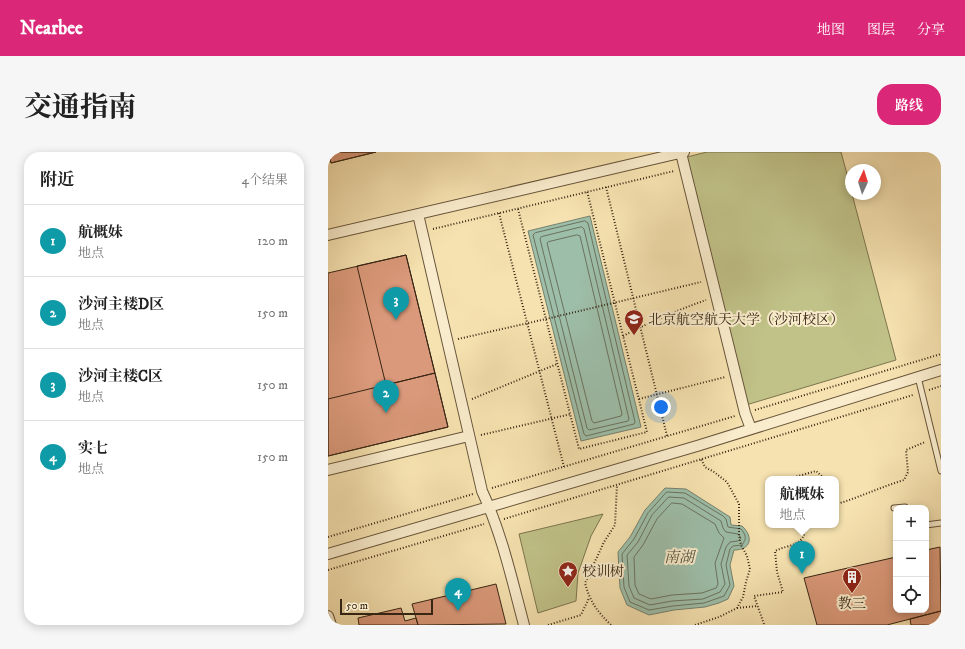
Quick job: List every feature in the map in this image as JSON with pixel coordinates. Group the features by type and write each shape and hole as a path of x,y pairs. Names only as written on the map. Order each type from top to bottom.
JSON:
{"street":[{"path":"328,235 682,152 751,429"},
{"path":"418,214 473,436 482,491 505,554 524,625"},
{"path":"328,554 751,429 941,370"},
{"path":"328,470 473,436"},
{"path":"328,616 331,625"}],"lane":[{"path":"918,377 941,471"},
{"path":"929,525 941,523"}],"path":[{"path":"430,229 675,170"},
{"path":"606,187 667,436"},
{"path":"518,209 579,449 647,432 587,192"},
{"path":"500,213 564,467"},
{"path":"455,339 634,299 702,282"},
{"path":"623,336 679,310 707,300"},
{"path":"328,537 941,354"},
{"path":"469,400 558,364"},
{"path":"639,399 725,376"},
{"path":"328,570 494,522 941,386"},
{"path":"473,436 571,414"},
{"path":"839,503 858,498 878,488 904,480 908,472 906,450 933,440"},
{"path":"701,459 705,467 727,482 739,504 739,535 750,569 743,597 737,608"},
{"path":"799,476 816,472 821,476"},
{"path":"611,625 589,598 585,583 604,542 615,525 617,485"},
{"path":"764,624 754,596 782,592 777,572 775,551 800,542 805,534 806,528"},
{"path":"548,625 581,614 589,598"},
{"path":"695,625 719,617 737,608 757,606"}],"green space":[{"path":"707,152 841,152 845,167 845,200 854,200 896,360 746,405 687,157"},
{"path":"603,514 591,536 578,573 576,601 538,613 519,534"}],"water":[{"path":"590,216 641,427 581,441 528,231"},
{"name":"南湖","path":"665,488 686,489 730,517 731,525 742,526 746,530 749,542 744,548 734,550 730,565 734,586 728,599 705,607 674,610 649,615 627,605 620,588 618,552 630,537 645,510"}],"building":[{"path":"328,152 376,152 331,163"},
{"path":"328,152 376,152 331,163"},
{"path":"406,255 448,427 328,456 328,273"},
{"path":"406,255 435,373 386,385 357,266"},
{"path":"435,373 448,427 328,456 328,399"},
{"name":"教三","path":"940,547 941,611 887,625 817,625 804,578 893,558 893,613 929,613 929,549"},
{"path":"496,584 506,624 418,625 412,604"},
{"path":"401,608 405,621 416,618 418,625 359,625 358,618"},
{"path":"941,611 941,625 911,625 910,619"}],"place":[{"name":"沙河主楼C区","path":"396,320"},
{"name":"北京航空航天大学（沙河校区）","path":"634,336"},
{"name":"沙河主楼D区","path":"386,413"},
{"name":"航概妹","path":"802,574"},
{"name":"校训树","path":"568,588"},
{"name":"教三","path":"852,594"},
{"name":"实七","path":"458,611"}]}
